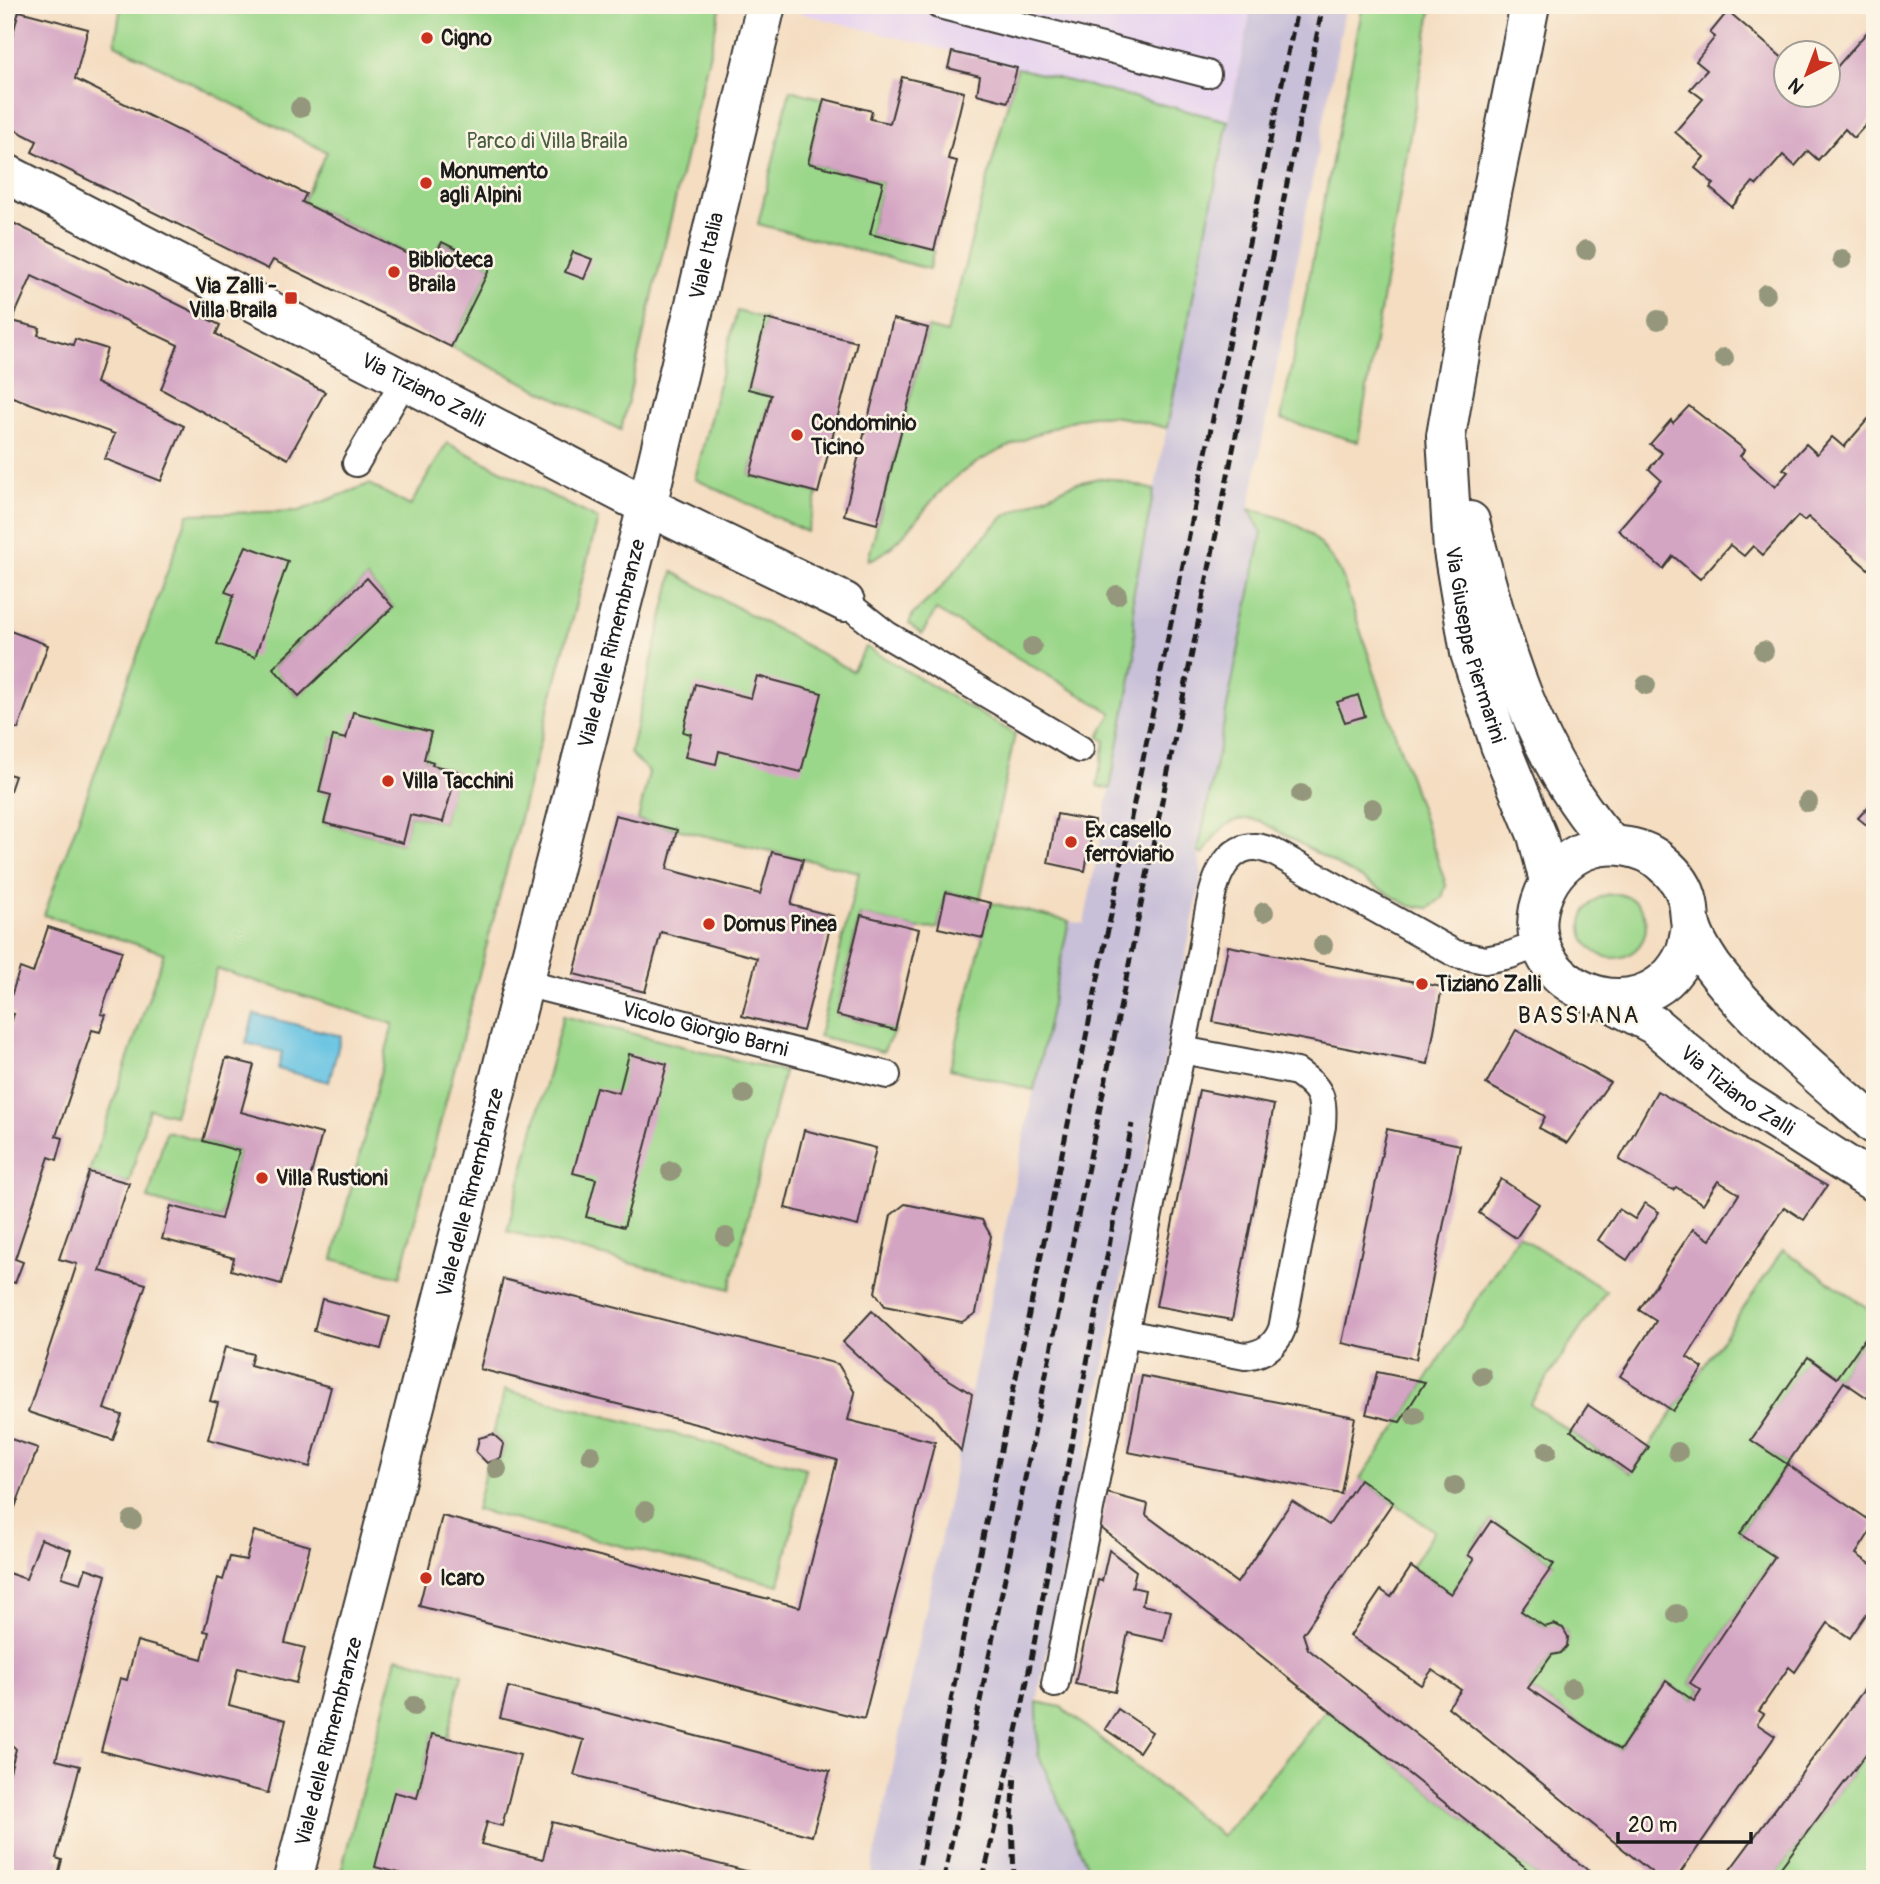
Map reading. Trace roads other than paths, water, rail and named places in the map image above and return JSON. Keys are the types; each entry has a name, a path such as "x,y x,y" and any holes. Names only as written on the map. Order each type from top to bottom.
{"street":[{"name":"Viale Italia","path":"647,506 766,5"},
{"name":"Via Giuseppe Piermarini","path":"1530,5 1446,436 1452,551 1470,653 1500,745 1537,835 1549,881"},
{"name":"Via Tiziano Zalli","path":"5,173 647,506 845,602"},
{"name":"Via Giuseppe Piermarini","path":"1452,402 1464,499 1511,664 1565,784 1589,820 1612,845"},
{"name":"Viale delle Rimembranze","path":"293,1879 647,506"},
{"path":"1691,927 1685,952 1672,973 1652,989 1628,997 1603,998 1578,990 1559,974 1544,954 1537,929 1539,904 1549,881 1566,862 1588,850 1612,845 1638,849 1660,861 1677,879 1685,895 1698,946 1728,986 1783,1042 1875,1125"},
{"name":"Via Tiziano Zalli","path":"1603,998 1654,1025 1737,1095 1875,1184"}],"lane":[{"path":"939,5 1207,74"},
{"path":"356,463 404,381"},
{"path":"845,602 887,635 1080,749"},
{"path":"1055,1684 1216,880 1223,864 1236,853 1255,846 1272,851 1456,954 1485,960 1510,955 1542,943"},
{"name":"Vicolo Giorgio Barni","path":"524,983 887,1075"},
{"path":"1125,1333 1245,1356 1258,1355 1270,1348 1282,1329 1322,1126 1322,1096 1312,1083 1297,1072 1182,1050"}],"water":[{"path":"254,1014 341,1036 329,1082 278,1069 282,1052 246,1043"}],"railway":[{"path":"917,1879 971,1596 1298,5"},
{"path":"944,1879 1323,5"},
{"path":"983,1879 1020,1718 1132,1124"},
{"path":"1014,1879 1012,1819 1015,1774"}],"place":[{"name":"Cigno","path":"427,38"},
{"name":"Monumento agli Alpini","path":"426,183"},
{"name":"Biblioteca Braila","path":"394,272"},
{"name":"Via Zalli - Villa Braila","path":"291,298"},
{"name":"Condominio Ticino","path":"797,435"},
{"name":"Villa Tacchini","path":"388,781"},
{"name":"Ex casello ferroviario","path":"1071,842"},
{"name":"Domus Pinea","path":"709,924"},
{"name":"Tiziano Zalli","path":"1422,984"},
{"name":"Villa Rustioni","path":"262,1178"},
{"name":"Icaro","path":"426,1578"}],"district":[{"name":"BASSIANA","path":"1579,1015"}],"park label":[{"name":"Parco di Villa Braila","path":"547,141"}]}
